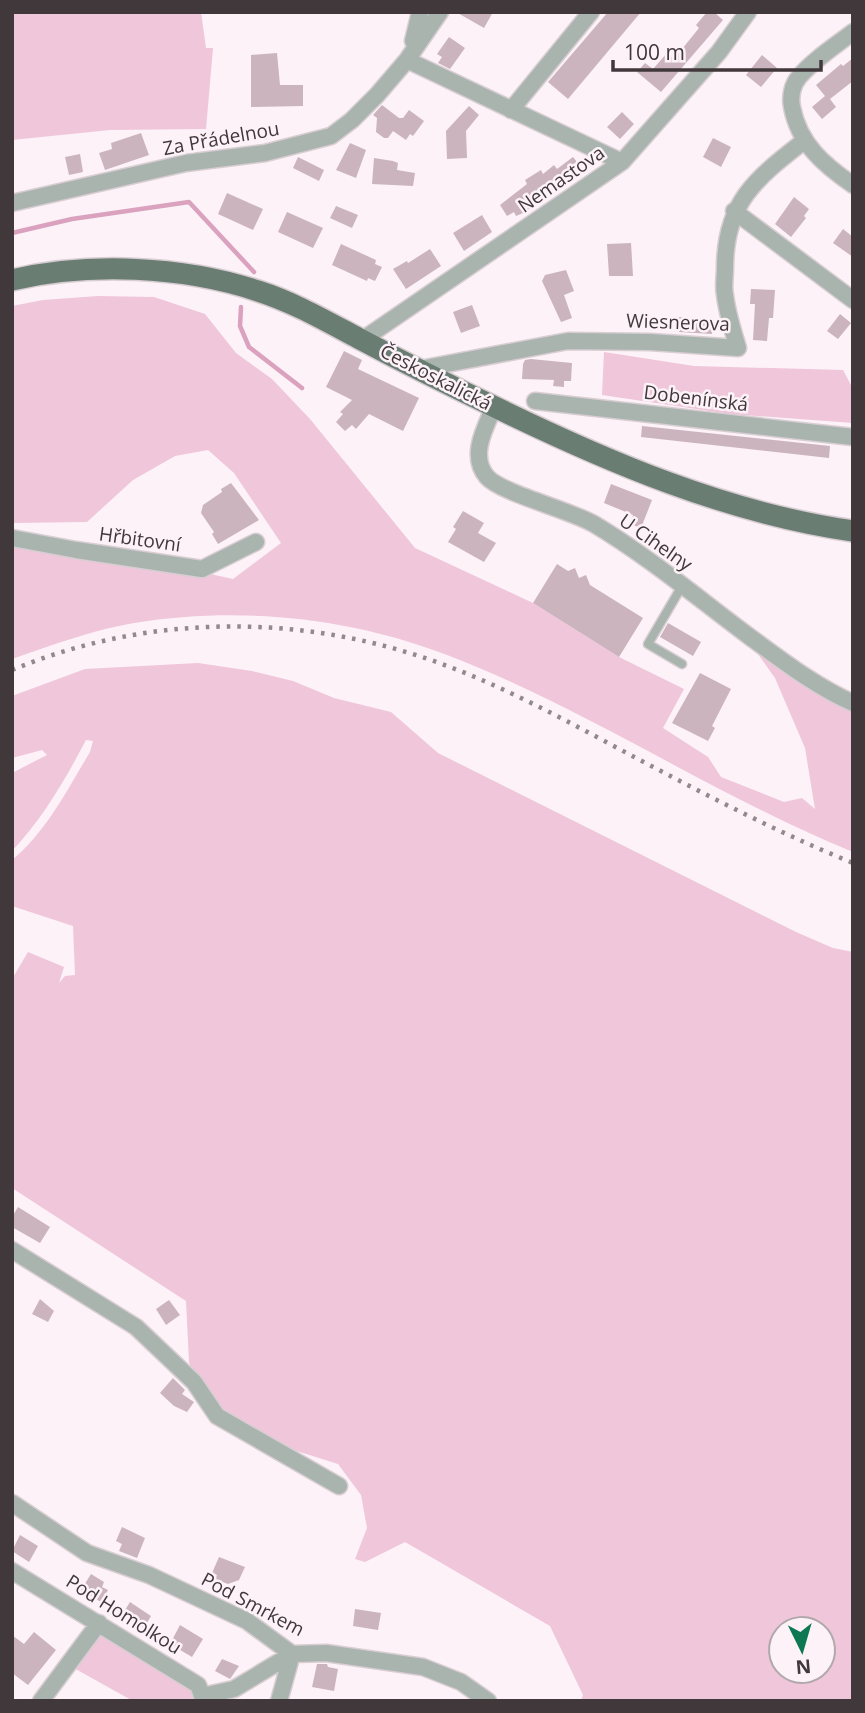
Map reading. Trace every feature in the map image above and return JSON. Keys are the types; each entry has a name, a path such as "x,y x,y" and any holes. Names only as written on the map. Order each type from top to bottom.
{"main road":[{"name":"Českoskalická","path":"12,280 122,269 210,277 260,291 314,315 494,407 658,480 764,513 853,531"}],"street":[{"path":"420,12 407,60 622,162"},
{"name":"Za Přádelnou","path":"12,203 186,163 265,153 331,136 352,120 407,60 440,12"},
{"path":"510,110 591,12"},
{"name":"Nemastova","path":"362,340 622,162 719,52 742,15"},
{"path":"853,32 798,78 792,90 791,103 794,119 804,141 828,168 853,186"},
{"path":"804,141 767,170 734,211 853,300"},
{"name":"Wiesnerova","path":"420,369 568,341 650,342 738,348 724,295 725,248 734,211"},
{"name":"Dobenínská","path":"535,401 853,437"},
{"name":"U Cihelny","path":"494,407 478,446 481,465 488,478 503,487 593,524 682,586 802,676 853,703"},
{"name":"Hřbitovní","path":"12,538 76,551 202,569 256,542"},
{"path":"12,1250 136,1328 194,1382 217,1416 339,1486"},
{"name":"Pod Smrkem","path":"12,1503 87,1553 149,1576 247,1621 292,1654 326,1653 423,1667 461,1682 488,1701"},
{"name":"Pod Homolkou","path":"12,1571 198,1685 203,1698"},
{"path":"41,1701 99,1623"},
{"path":"203,1698 234,1689 292,1654"},
{"path":"279,1701 292,1654"}],"lane":[{"path":"682,586 648,644 682,664"}],"shaded area":[{"path":"12,12 201,12 206,48 213,48 206,129 110,130 12,140"},
{"path":"98,296 154,297 205,314 236,353 272,379 310,419 415,548 533,603 619,657 684,689 663,728 708,757 721,777 784,802 802,798 815,809 805,748 775,678 755,650 800,680 853,709 853,852 750,805 601,726 499,677 447,655 372,632 293,618 213,615 134,623 73,638 12,659 12,543 174,566 233,579 281,543 234,473 208,450 175,456 133,480 87,522 12,523 12,306 43,300"},
{"path":"604,352 694,366 843,370 853,389 853,423 730,414 602,395"},
{"path":"198,663 252,671 293,681 334,698 391,712 438,753 796,932 833,948 853,952 853,1701 581,1701 583,1695 550,1626 405,1542 365,1562 355,1559 367,1528 361,1495 338,1464 284,1447 223,1418 209,1418 189,1362 186,1301 12,1188 12,979 28,952 64,967 59,983 65,976 75,975 73,926 12,906 12,860 36,836 56,809 90,752 93,741 86,740 53,798 12,851 12,773 47,755 42,750 12,758 12,696 85,669"},
{"path":"100,1635 210,1701 133,1701 72,1667"}],"building":[{"path":"456,12 493,12 484,28"},
{"path":"608,12 641,12 568,99 548,82"},
{"path":"707,12 714,12 723,20 661,92 637,72 645,63 653,69 667,53 674,59 699,28 696,25"},
{"path":"449,37 465,48 450,69 438,63 442,57 437,54"},
{"path":"277,53 280,85 303,85 303,106 251,107 251,55"},
{"path":"762,55 777,68 761,87 746,75"},
{"path":"853,58 853,81 830,99 836,107 822,119 812,107 825,96 816,85 841,64 843,66"},
{"path":"382,105 399,118 403,118 409,110 424,121 413,136 410,134 406,140 393,131 388,138 384,138 376,132 377,118 373,115"},
{"path":"469,106 479,115 466,131 467,158 447,159 446,131"},
{"path":"622,112 634,124 620,139 607,127"},
{"path":"141,133 149,155 105,170 99,153 112,149 111,143"},
{"path":"713,138 731,147 721,167 703,157"},
{"path":"350,143 366,150 356,178 336,170"},
{"path":"80,154 83,172 69,175 65,157"},
{"path":"298,157 324,170 319,181 293,168"},
{"path":"573,157 584,171 523,213 516,216 514,212 507,216 500,205 527,184 525,180 541,170 543,174 554,165 557,169"},
{"path":"374,158 393,161 398,163 397,170 415,173 413,186 372,184"},
{"path":"227,193 263,209 253,230 218,214"},
{"path":"794,197 809,209 804,216 806,218 791,237 775,224"},
{"path":"336,206 358,215 352,228 330,218"},
{"path":"287,212 323,228 313,248 278,232"},
{"path":"482,215 492,232 464,251 453,233"},
{"path":"843,229 853,237 853,257 833,243"},
{"path":"631,243 633,276 609,276 607,244"},
{"path":"341,244 376,260 375,264 382,267 375,281 368,278 367,281 332,265"},
{"path":"430,249 441,266 406,289 393,269"},
{"path":"566,270 574,291 564,295 572,318 561,322 542,281 545,275"},
{"path":"751,289 775,290 773,318 769,318 767,341 753,340 755,304 750,304"},
{"path":"472,305 480,326 461,333 453,312"},
{"path":"840,314 851,323 838,339 827,331"},
{"path":"679,317 713,320 712,334 679,332"},
{"path":"344,351 362,360 358,369 419,398 403,431 369,414 356,429 352,425 345,431 336,422 343,414 340,412 352,400 326,387"},
{"path":"525,360 572,363 571,381 564,381 564,387 553,386 554,380 522,379 523,364"},
{"path":"642,426 830,446 829,458 641,437"},
{"path":"231,483 259,520 218,544 212,534 214,532 201,513 203,505"},
{"path":"611,484 652,500 641,528 630,524 633,515 604,503"},
{"path":"463,511 484,523 478,533 496,543 484,562 448,542"},
{"path":"557,564 568,571 575,568 579,578 586,575 590,585 643,618 619,657 533,603"},
{"path":"668,623 701,642 693,656 660,637"},
{"path":"700,673 731,689 712,726 715,728 708,741 672,723"},
{"path":"18,1207 50,1227 40,1243 12,1227 12,1217"},
{"path":"40,1299 54,1311 48,1322 32,1314"},
{"path":"169,1300 180,1315 166,1325 156,1309"},
{"path":"173,1378 185,1390 182,1394 194,1402 187,1412 174,1406 160,1393"},
{"path":"122,1527 145,1538 137,1558 119,1551 122,1544 116,1541"},
{"path":"20,1535 38,1546 29,1562 12,1551"},
{"path":"219,1557 245,1567 239,1580 228,1584 215,1579 217,1575 212,1573"},
{"path":"91,1574 104,1582 102,1587 108,1590 101,1602 81,1590"},
{"path":"130,1602 151,1616 144,1628 122,1615"},
{"path":"355,1609 381,1613 378,1630 353,1626"},
{"path":"180,1625 203,1639 192,1657 170,1644"},
{"path":"34,1632 56,1650 28,1685 12,1673 12,1635 24,1644"},
{"path":"222,1659 239,1666 230,1679 215,1671"},
{"path":"317,1664 327,1664 328,1667 338,1669 334,1691 312,1687"}],"waterway":[{"path":"12,233 72,219 189,202 254,272"},
{"path":"241,307 240,326 249,347 302,388"}],"railway":[{"path":"12,670 64,651 118,638 227,626 281,628 336,635 390,647 442,664 517,696 744,814 853,863"}]}
